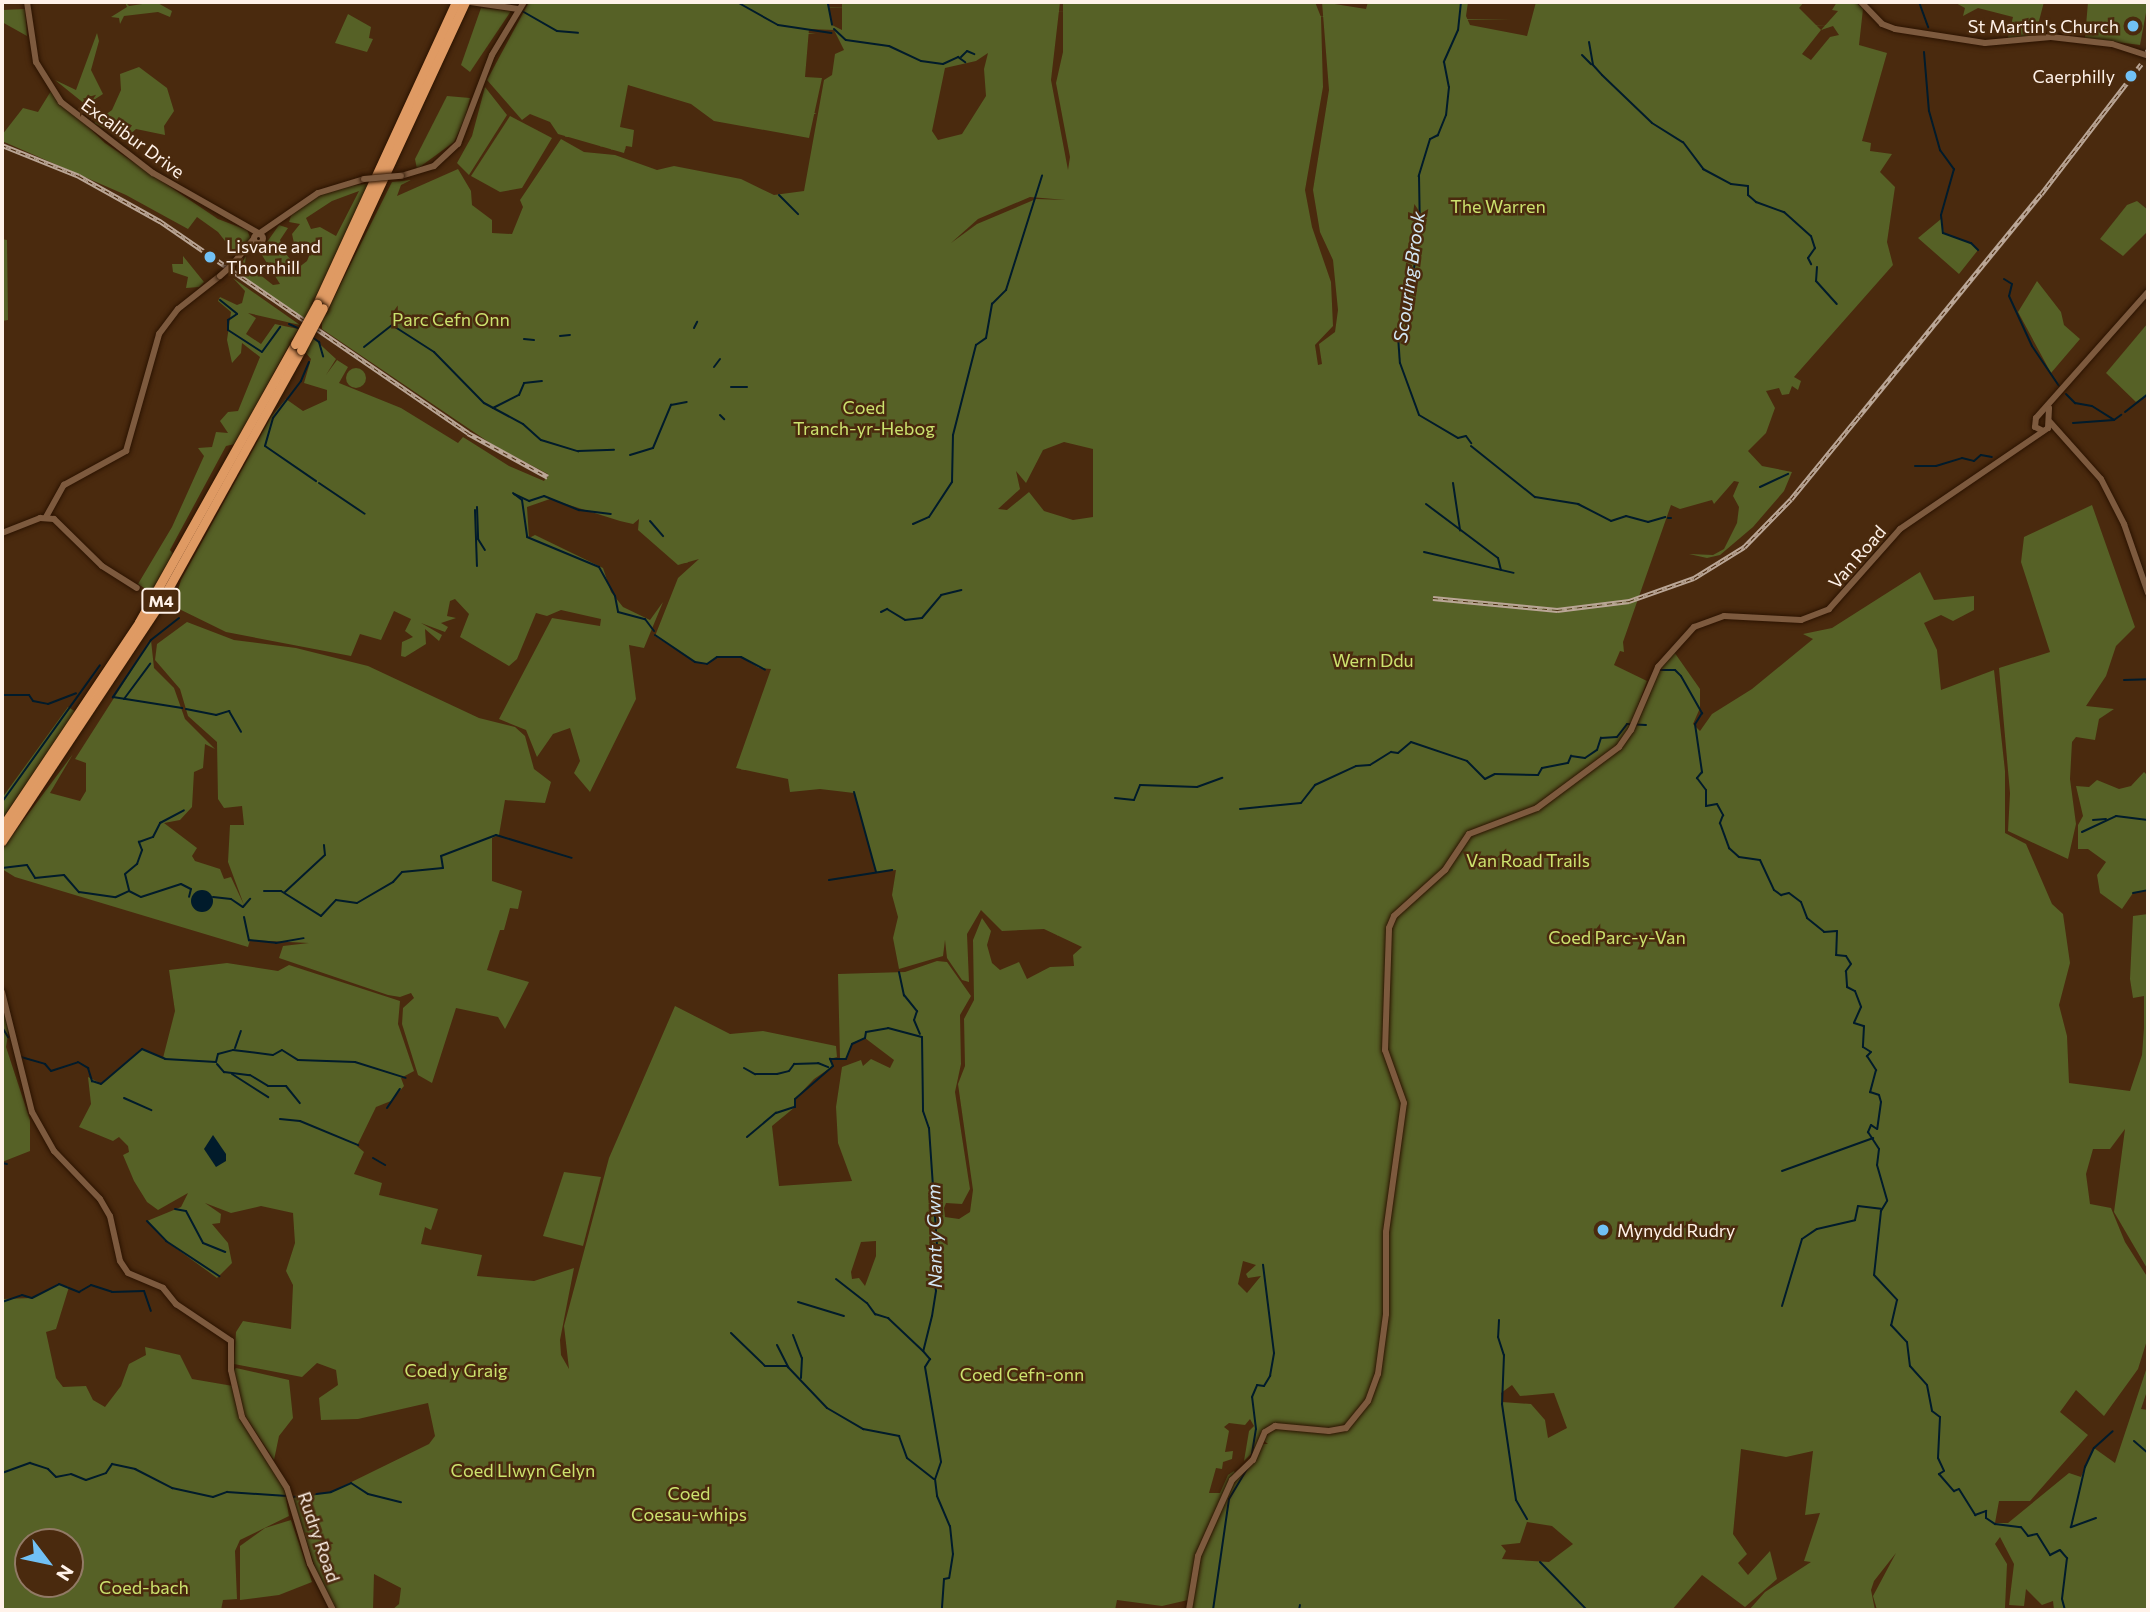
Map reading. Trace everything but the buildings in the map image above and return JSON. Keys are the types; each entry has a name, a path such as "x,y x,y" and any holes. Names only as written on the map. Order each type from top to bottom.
{"highway":[{"name":"M4","path":"320,306 456,2"},
{"name":"M4","path":"2,841 159,605 320,306 467,2"},
{"name":"M4","path":"2,827 139,622 298,347"}],"street":[{"name":"Excalibur Drive","path":"27,2 36,62 61,102 153,173 218,214 248,227 258,237"},
{"path":"467,2 518,9"},
{"path":"46,517 64,485 126,451 162,330 178,309 220,276 258,237 318,193 364,179 401,176 434,166 458,144 487,66 524,2"},
{"path":"1861,2 1882,24 1895,29 1985,43 2051,37 2112,44 2148,56"},
{"path":"2044,430 2049,408 2148,292"},
{"path":"2033,436 2036,418 2047,418"},
{"path":"2047,418 2056,430 2082,453 2101,480 2124,524 2148,593"},
{"path":"2035,426 2044,430 2056,430"},
{"name":"Van Road","path":"1189,1610 1192,1574 1202,1545 1232,1480 1253,1460 1265,1432 1275,1426 1329,1432 1346,1428 1368,1401 1378,1374 1385,1314 1386,1232 1404,1103 1385,1050 1392,919 1445,870 1469,834 1537,808 1612,754 1628,737 1663,658 1694,626 1724,616 1801,620 1829,609 1896,532 2044,430"},
{"path":"2,533 46,517 56,520 102,565 137,588"},
{"name":"Rudry Road","path":"2,992 32,1112 54,1151 105,1207 120,1261 128,1273 163,1288 176,1304 230,1341 232,1376 242,1417 287,1488 310,1564 333,1610"}],"green space":[{"path":"125,2 129,6 156,2 172,11 170,17 158,12 124,16 120,24 119,18 111,17 127,7"},
{"path":"529,2 828,2 832,25 842,30 842,2 1060,2 1051,80 1068,170 1070,157 1056,83 1063,52 1063,2 1315,2 1321,17 1323,87 1305,190 1312,227 1331,282 1333,326 1315,345 1318,365 1322,364 1319,344 1335,332 1338,310 1333,260 1320,232 1313,190 1329,90 1322,2 1366,9 1368,2 1468,2 1466,16 1470,25 1527,36 1536,2 1804,2 1799,8 1821,30 1838,11 1832,10 1837,2 1856,2 1863,9 1859,45 1887,53 1862,141 1871,143 1870,151 1892,154 1880,172 1895,187 1887,242 1893,265 1794,377 1801,381 1798,390 1792,386 1789,394 1782,395 1779,388 1766,391 1775,408 1766,433 1748,451 1762,466 1792,472 1784,491 1753,527 1720,555 1707,558 1689,554 1713,555 1724,549 1737,523 1739,507 1733,496 1739,482 1734,481 1714,504 1712,500 1680,509 1671,505 1623,642 1624,652 1620,651 1614,665 1647,681 1629,730 1654,673 1672,649 1700,689 1700,708 1693,724 1700,731 1712,714 1752,689 1813,639 1803,634 1832,628 1920,572 1934,600 1974,596 1974,610 1953,621 1941,615 1924,623 1937,650 1941,690 1994,670 2005,771 2005,833 2026,844 2052,904 2063,914 2070,963 2059,1005 2067,1036 2069,1083 2130,1091 2142,1055 2144,1028 2144,996 2133,998 2130,979 2133,916 2148,914 2148,1270 2114,1212 2125,1129 2110,1149 2093,1149 2086,1174 2090,1204 2111,1208 2125,1242 2148,1278 2148,1337 2138,1369 2104,1416 2076,1390 2060,1412 2088,1435 2030,1501 1999,1501 1995,1523 2008,1523 2069,1473 2081,1477 2094,1448 2115,1463 2148,1364 2148,1388 2141,1409 2148,1410 2148,1610 2054,1610 2053,1601 2042,1605 2026,1589 2024,1606 2009,1605 2014,1564 2000,1537 1995,1544 2007,1564 2005,1608 1877,1610 1873,1596 1896,1553 1874,1581 1871,1590 1875,1610 1749,1610 1765,1592 1811,1562 1804,1561 1820,1513 1805,1515 1813,1451 1786,1457 1741,1449 1733,1534 1747,1554 1738,1563 1748,1575 1770,1551 1777,1579 1745,1607 1702,1575 1672,1610 1192,1610 1197,1551 1188,1600 1162,1606 1117,1600 1115,1610 392,1610 399,1604 401,1588 374,1574 373,1610 337,1610 319,1579 292,1497 331,1492 429,1444 435,1436 428,1403 358,1419 321,1420 319,1398 338,1385 336,1370 317,1363 302,1377 234,1364 236,1332 243,1321 291,1329 293,1285 286,1271 295,1243 293,1213 261,1206 231,1213 205,1203 221,1214 220,1223 212,1224 228,1243 232,1263 217,1278 166,1241 147,1221 181,1207 188,1193 158,1210 147,1202 134,1181 123,1155 129,1152 128,1146 119,1137 113,1141 79,1127 91,1104 88,1077 102,1084 142,1049 163,1058 175,1011 169,970 227,963 278,971 289,965 400,1001 398,1024 414,1071 401,1078 404,1086 391,1101 376,1107 357,1146 364,1152 354,1174 382,1183 379,1195 438,1209 431,1230 425,1227 421,1244 482,1255 477,1276 534,1281 574,1268 560,1340 561,1355 569,1369 564,1326 609,1158 675,1006 730,1034 763,1031 836,1046 837,1057 830,1059 833,1066 814,1079 795,1099 795,1107 772,1126 779,1186 852,1181 838,1143 836,1107 842,1067 861,1060 863,1066 871,1059 890,1068 894,1060 865,1038 852,1043 846,1059 840,1059 838,974 905,972 937,961 947,962 971,996 960,1015 961,1064 955,1092 970,1189 962,1204 946,1203 944,1208 945,1217 959,1219 970,1212 973,1190 958,1084 965,1066 964,1019 974,1000 973,940 982,918 991,931 987,945 992,963 1000,970 1019,962 1027,979 1050,967 1074,966 1073,955 1082,947 1044,929 1002,931 981,910 967,934 969,982 962,980 947,958 945,940 943,956 899,969 893,938 898,917 892,895 896,870 876,872 854,793 820,789 790,792 788,779 736,768 771,669 759,668 741,657 717,657 707,664 695,662 655,636 678,578 699,559 678,565 638,530 639,519 633,524 550,499 527,507 529,538 535,535 603,568 611,592 623,607 650,620 663,602 644,648 629,645 636,699 590,792 574,773 580,761 570,728 553,734 537,757 526,730 499,719 552,618 600,626 601,619 561,610 547,616 536,613 517,659 509,666 460,637 469,614 455,599 450,601 447,616 456,618 441,623 448,627 445,632 421,623 442,635 439,641 425,629 426,644 405,657 401,656 402,642 413,637 405,631 411,619 394,611 381,640 360,634 351,656 226,632 173,606 181,580 271,417 286,399 303,411 327,400 327,390 304,383 311,359 305,352 312,337 336,359 326,375 337,360 348,367 339,383 401,408 458,443 463,437 509,466 544,481 548,474 493,445 322,329 322,322 308,313 305,319 236,272 246,256 245,263 273,285 280,284 260,252 279,225 288,228 280,240 285,253 298,268 307,261 312,249 295,248 292,234 300,224 289,222 292,213 329,189 371,183 313,304 327,311 392,182 411,180 401,185 397,196 458,169 471,191 472,205 492,220 492,233 512,234 523,207 520,200 561,139 584,152 615,155 657,170 674,166 741,179 774,195 804,191 824,80 832,75 835,54 844,50 834,30 809,29 805,77 822,78 809,138 714,121 691,104 628,85 620,127 634,130 632,147 626,146 624,153 558,134 550,122 530,114 522,120 487,80","holes":["1833,26 1839,35 1830,37 1811,60 1802,54 1821,30","988,53 984,69 986,96 962,134 938,140 932,131 945,68 976,61","359,191 336,236 320,227 311,229 306,218 332,201","1030,197 1066,200 1036,199 977,224 951,243 978,219","1064,442 1093,449 1093,517 1073,520 1044,511 1029,492 1007,510 998,509 1020,489 1016,471 1026,483 1043,450","876,1241 876,1256 865,1286 859,1278 852,1279 851,1272 861,1242","1243,1261 1256,1265 1246,1274 1248,1278 1261,1276 1247,1293 1238,1284","1512,1385 1520,1396 1554,1393 1567,1428 1548,1438 1545,1420 1531,1404 1502,1402 1501,1393","1250,1419 1254,1426 1249,1431 1244,1461 1264,1441 1268,1444 1263,1444 1237,1476 1234,1471 1228,1475 1220,1493 1209,1493 1216,1468 1222,1469 1223,1462 1232,1459 1233,1451 1225,1452 1229,1431 1224,1427 1229,1423 1245,1425","1527,1522 1552,1526 1573,1544 1549,1562 1502,1559 1506,1551 1501,1545 1520,1543"]},
{"path":"1954,2 2044,2 2035,36 2007,41 2013,17 1978,8 1963,16 1965,8"},
{"path":"2088,2 2148,2 2140,45 2085,38"},
{"path":"481,8 511,11 470,72 461,65"},
{"path":"25,9 27,36 2,22 2,10"},
{"path":"348,14 371,27 369,38 373,39 367,52 335,43"},
{"path":"97,33 99,41 91,70 103,94 86,105 55,80 76,90"},
{"path":"139,67 167,88 174,111 164,126 165,135 136,129 125,139 94,123 112,110 121,90 120,74"},
{"path":"485,87 507,115 469,175 457,163 472,136"},
{"path":"51,91 105,143 218,219 247,230 251,239 236,255 218,232 197,217 188,229 126,195 2,141 2,135 23,108 38,112"},
{"path":"447,96 470,98 465,118 454,142 417,169 415,159"},
{"path":"510,116 552,138 522,188 500,192 471,176"},
{"path":"2137,201 2148,210 2148,231 2123,256 2100,239 2127,205"},
{"path":"1941,219 1944,233 1971,243 1978,250 1959,274 1918,238"},
{"path":"2,239 7,240 8,320 2,321"},
{"path":"183,256 204,282 199,287 186,288 188,277 173,272 172,264 183,264"},
{"path":"233,278 300,325 248,313 256,318 246,334 261,344 275,324 298,329 235,444 226,446 170,550 174,555 152,593 138,584 172,527 204,456 198,448 212,447 216,432 228,433 220,421 228,412 238,411 260,357 242,343 241,353 232,363 227,340 231,312 218,301 220,297 237,305 242,303 245,291"},
{"path":"2037,281 2061,312 2064,325 2080,339 2051,373 2018,312"},
{"path":"2148,323 2148,394 2136,402 2106,373"},
{"path":"356,368 363,371 366,378 363,385 356,388 349,385 346,378 349,371"},
{"path":"2092,505 2135,627 2116,646 2106,676 2086,706 2114,709 2099,719 2095,740 2076,737 2072,742 2070,779 2076,824 2068,859 2008,831 2010,793 1999,668 2050,652 2021,562 2024,537"},
{"path":"187,622 234,640 296,648 368,666 479,718 515,727 525,736 534,769 551,782 545,803 505,800 499,835 492,838 492,881 522,891 518,909 510,908 504,930 500,930 487,970 529,982 505,1029 498,1017 456,1008 432,1083 418,1075 402,1024 403,1008 414,998 411,993 400,997 388,995 279,958 283,946 309,943 250,940 248,947 15,877 2,869 2,849 73,754 50,793 80,801 86,791 86,763 75,759 151,640 154,668 174,688 185,719 215,749 205,744 203,768 194,772 192,807 180,820 164,823 197,848 192,856 195,861 220,869 224,879 231,877 244,905 228,862 230,825 244,825 242,806 224,808 218,799 217,742 188,716 180,689 155,660 157,644"},
{"path":"68,707 76,712 2,820 2,798"},
{"path":"2144,772 2148,776 2147,890 2133,893 2122,909 2100,893 2097,875 2106,862 2088,849 2078,849 2078,825 2083,816 2076,786 2089,787 2097,780 2119,789 2131,786"},
{"path":"2,1006 9,1029 6,1047 30,1120 30,1151 2,1162"},
{"path":"564,1172 601,1177 583,1246 543,1236"},
{"name":"Coed-bach","path":"59,1284 69,1287 56,1329 46,1332 56,1378 63,1387 86,1386 93,1400 105,1407 121,1386 129,1364 146,1355 145,1347 180,1355 192,1379 233,1386 236,1406 284,1487 289,1516 240,1540 235,1551 237,1599 223,1600 221,1610 2,1610 2,1299 32,1298"},
{"path":"236,1368 289,1380 293,1418 279,1436 274,1460 240,1408 232,1371"},
{"path":"291,1520 312,1582 279,1595 240,1600 240,1546 265,1528"}],"water":[{"path":"202,890 210,893 213,901 210,909 202,912 194,909 191,901 194,893"},
{"path":"213,1135 226,1154 226,1161 216,1167 204,1149"}],"waterway":[{"path":"737,2 778,25 831,33"},
{"name":"Scouring Brook","path":"1461,2 1458,30 1444,62 1449,87 1446,115 1438,135 1430,139 1419,176 1420,215 1413,227 1416,259 1398,336 1400,363 1419,415 1458,438 1466,436 1471,443"},
{"path":"1919,2 1928,27"},
{"path":"828,4 832,25"},
{"path":"522,11 557,31 578,33"},
{"path":"834,29 846,40 889,46 921,61 943,64 958,57 965,62"},
{"path":"1589,42 1593,65 1652,123 1683,142 1703,169 1731,184 1748,186 1748,195 1756,202 1784,212 1811,236 1815,248 1808,258 1811,264"},
{"path":"961,57 967,51 974,54"},
{"path":"1924,52 1929,111 1940,150 1954,169 1941,215 1943,233 1971,243 1978,250"},
{"path":"1582,55 1591,64"},
{"path":"913,524 929,517 952,482 953,435 976,345 986,338 992,304 1006,290 1042,176"},
{"path":"779,195 798,214"},
{"path":"1817,267 1816,281 1837,304"},
{"path":"2004,279 2012,284 2009,296 2032,346 2059,386"},
{"path":"220,300 237,314 228,320 228,330 262,352 280,327"},
{"path":"694,328 697,322"},
{"path":"289,324 298,328"},
{"path":"364,347 392,325 434,352 484,403 523,424 541,440 578,451 614,450"},
{"path":"560,336 570,335"},
{"path":"312,337 319,342 323,356"},
{"path":"524,339 534,340"},
{"path":"714,367 720,359"},
{"path":"309,362 301,381 273,418 265,446 316,481"},
{"path":"493,408 519,395 524,383 542,381"},
{"path":"731,387 747,387"},
{"path":"2066,394 2075,403 2092,406 2114,420"},
{"name":"Scouring Brook","path":"2125,412 2148,394"},
{"path":"630,455 653,448 671,405 687,402"},
{"path":"720,415 724,419"},
{"name":"Scouring Brook","path":"2073,423 2114,420 2121,415"},
{"name":"Scouring Brook","path":"1471,446 1535,497 1578,504 1611,521 1626,516 1648,522 1665,517"},
{"name":"Scouring Brook","path":"1915,466 1936,466 1962,458 1974,461 1981,455 1992,457"},
{"name":"Scouring Brook","path":"1760,487 1788,474"},
{"path":"319,483 365,514"},
{"path":"1453,483 1460,530"},
{"path":"513,493 522,500 527,537 599,567 615,596 618,612 645,619 654,631"},
{"path":"514,494 529,501 544,496 579,510 611,514"},
{"path":"1426,504 1498,558 1501,570"},
{"path":"477,507 478,539 485,550"},
{"path":"475,510 477,566"},
{"path":"650,521 663,536"},
{"path":"1424,552 1514,573"},
{"path":"881,612 887,609 905,620 922,618 941,595 961,590"},
{"path":"179,618 151,640 113,697 182,708"},
{"path":"655,635 695,662 707,664 717,657 741,657 765,670"},
{"path":"124,699 150,664"},
{"path":"2,802 100,665"},
{"path":"1660,670 1675,670 1681,676 1702,713 1695,724 1702,772 1697,778 1706,790 1706,806 1717,804 1723,815 1720,823 1729,848 1739,857 1760,860 1774,890 1781,895 1789,893 1801,902 1807,918 1824,932 1837,931 1836,955 1846,956 1851,964 1846,971 1847,987 1855,991 1861,1007 1854,1023 1864,1026 1863,1047 1871,1052 1867,1056 1876,1070 1870,1092 1879,1095 1881,1102 1877,1129 1871,1125 1868,1132 1879,1149 1877,1165 1887,1201 1881,1211 1874,1275 1897,1300 1891,1325 1907,1342 1910,1366 1927,1385 1932,1411 1940,1417 1938,1458 1944,1471 1939,1474 1954,1491 1959,1489 1975,1515 1986,1511 1986,1518 1995,1524 2021,1527 2028,1536 2037,1534 2050,1555 2060,1550 2067,1558 2062,1599 2065,1610"},
{"path":"2124,680 2148,679"},
{"path":"2,695 29,695 33,701 48,704 76,693"},
{"path":"186,709 216,715 229,711 241,732"},
{"path":"1240,809 1301,803 1315,785 1356,766 1370,765 1391,752 1398,753 1411,742 1467,761 1485,779 1495,774 1538,775 1542,768 1568,763 1571,756 1585,758 1597,750 1601,738 1617,737 1627,724 1646,725"},
{"path":"1115,798 1134,800 1140,785 1197,787 1222,778"},
{"path":"854,792 876,872"},
{"path":"129,890 125,874 137,864 142,850 139,842 153,837 160,823 184,810"},
{"path":"2082,832 2116,816 2148,820"},
{"path":"2093,820 2106,819"},
{"path":"264,891 281,891 321,916 336,900 357,903 393,882 402,872 443,868 441,856 496,835 572,858"},
{"path":"285,892 325,855 324,845"},
{"path":"2,868 27,865 35,878 64,875 79,892 116,897 129,891 141,897 181,884 191,889 189,897"},
{"path":"829,880 892,870"},
{"path":"2133,893 2148,890"},
{"path":"213,897 231,899 243,907 250,899"},
{"path":"244,917 249,940 276,943 304,938"},
{"path":"899,972 904,995 917,1011 914,1020 920,1034"},
{"path":"2,1027 8,1037"},
{"name":"Nant y Cwm","path":"747,1137 776,1113 795,1107 795,1099 833,1066 830,1059 846,1059 852,1044 865,1038 866,1032 888,1028 922,1037 923,1111 929,1128 938,1260 933,1272 936,1291 932,1316 923,1351 930,1359 925,1367 941,1462 935,1479 937,1496 950,1526 953,1554 949,1578 944,1579 942,1610"},
{"path":"235,1048 241,1031"},
{"path":"21,1057 45,1064 51,1071 78,1062 88,1068 92,1081 101,1084 142,1049 165,1059 216,1062 218,1054 233,1050 273,1055 282,1050 298,1060 355,1062 406,1078"},
{"path":"744,1068 755,1074 777,1074 789,1071 794,1064 818,1063 828,1067"},
{"path":"217,1064 224,1072 250,1075 268,1086 286,1086 300,1103"},
{"path":"232,1074 268,1097"},
{"path":"387,1108 400,1089"},
{"path":"124,1098 151,1110"},
{"path":"280,1119 300,1121 358,1145"},
{"path":"1782,1171 1873,1138"},
{"path":"373,1158 385,1165"},
{"path":"2,1163 7,1164"},
{"path":"1782,1306 1802,1239 1817,1229 1855,1220 1858,1206 1881,1209"},
{"path":"175,1209 186,1211 203,1243 225,1252"},
{"path":"147,1221 166,1241 219,1276"},
{"path":"1251,1460 1256,1429 1252,1397 1257,1385 1264,1386 1270,1376 1274,1353 1263,1265"},
{"path":"836,1279 867,1303 875,1314 888,1318 923,1351"},
{"path":"2,1302 22,1295 32,1298 59,1284 79,1292 91,1285 112,1292 144,1291 151,1311"},
{"path":"798,1302 844,1316"},
{"path":"1499,1320 1498,1337 1504,1355 1502,1404 1516,1500 1527,1519"},
{"path":"731,1333 765,1366 787,1366 827,1408 863,1429 899,1436 907,1458 934,1479"},
{"path":"793,1335 802,1358 801,1378"},
{"path":"777,1345 788,1367"},
{"path":"2096,1518 2071,1527 2085,1467 2094,1448 2113,1431"},
{"path":"2134,1441 2148,1453"},
{"path":"2,1473 30,1463 48,1469 56,1477 71,1474 86,1480 106,1473 112,1464 135,1469 172,1488 213,1497 227,1492 287,1496"},
{"path":"1213,1610 1229,1499 1249,1466"},
{"path":"292,1497 331,1492 351,1483 368,1494 401,1502"},
{"path":"1540,1562 1587,1610"},
{"path":"1299,1610 1300,1605"}],"railway":[{"path":"1433,598 1557,610 1629,601 1694,578 1744,547 1791,499 2041,194 2141,64"},
{"path":"2,145 79,176 160,221 468,433 548,477"}],"place":[{"name":"St Martin's Church","path":"2133,26"},
{"name":"Caerphilly","path":"2131,76"},
{"name":"Lisvane and Thornhill","path":"210,257"},
{"name":"Mynydd Rudry","path":"1603,1230"}],"park label":[{"name":"The Warren","path":"1498,206"},
{"name":"Parc Cefn Onn","path":"451,319"},
{"name":"Coed Tranch-yr-Hebog","path":"864,418"},
{"name":"Wern Ddu","path":"1373,660"},
{"name":"Van Road Trails","path":"1528,860"},
{"name":"Coed Parc-y-Van","path":"1617,937"},
{"name":"Coed y Graig","path":"456,1370"},
{"name":"Coed Cefn-onn","path":"1022,1374"},
{"name":"Coed Llwyn Celyn","path":"523,1470"},
{"name":"Coed Coesau-whips","path":"689,1504"}]}
